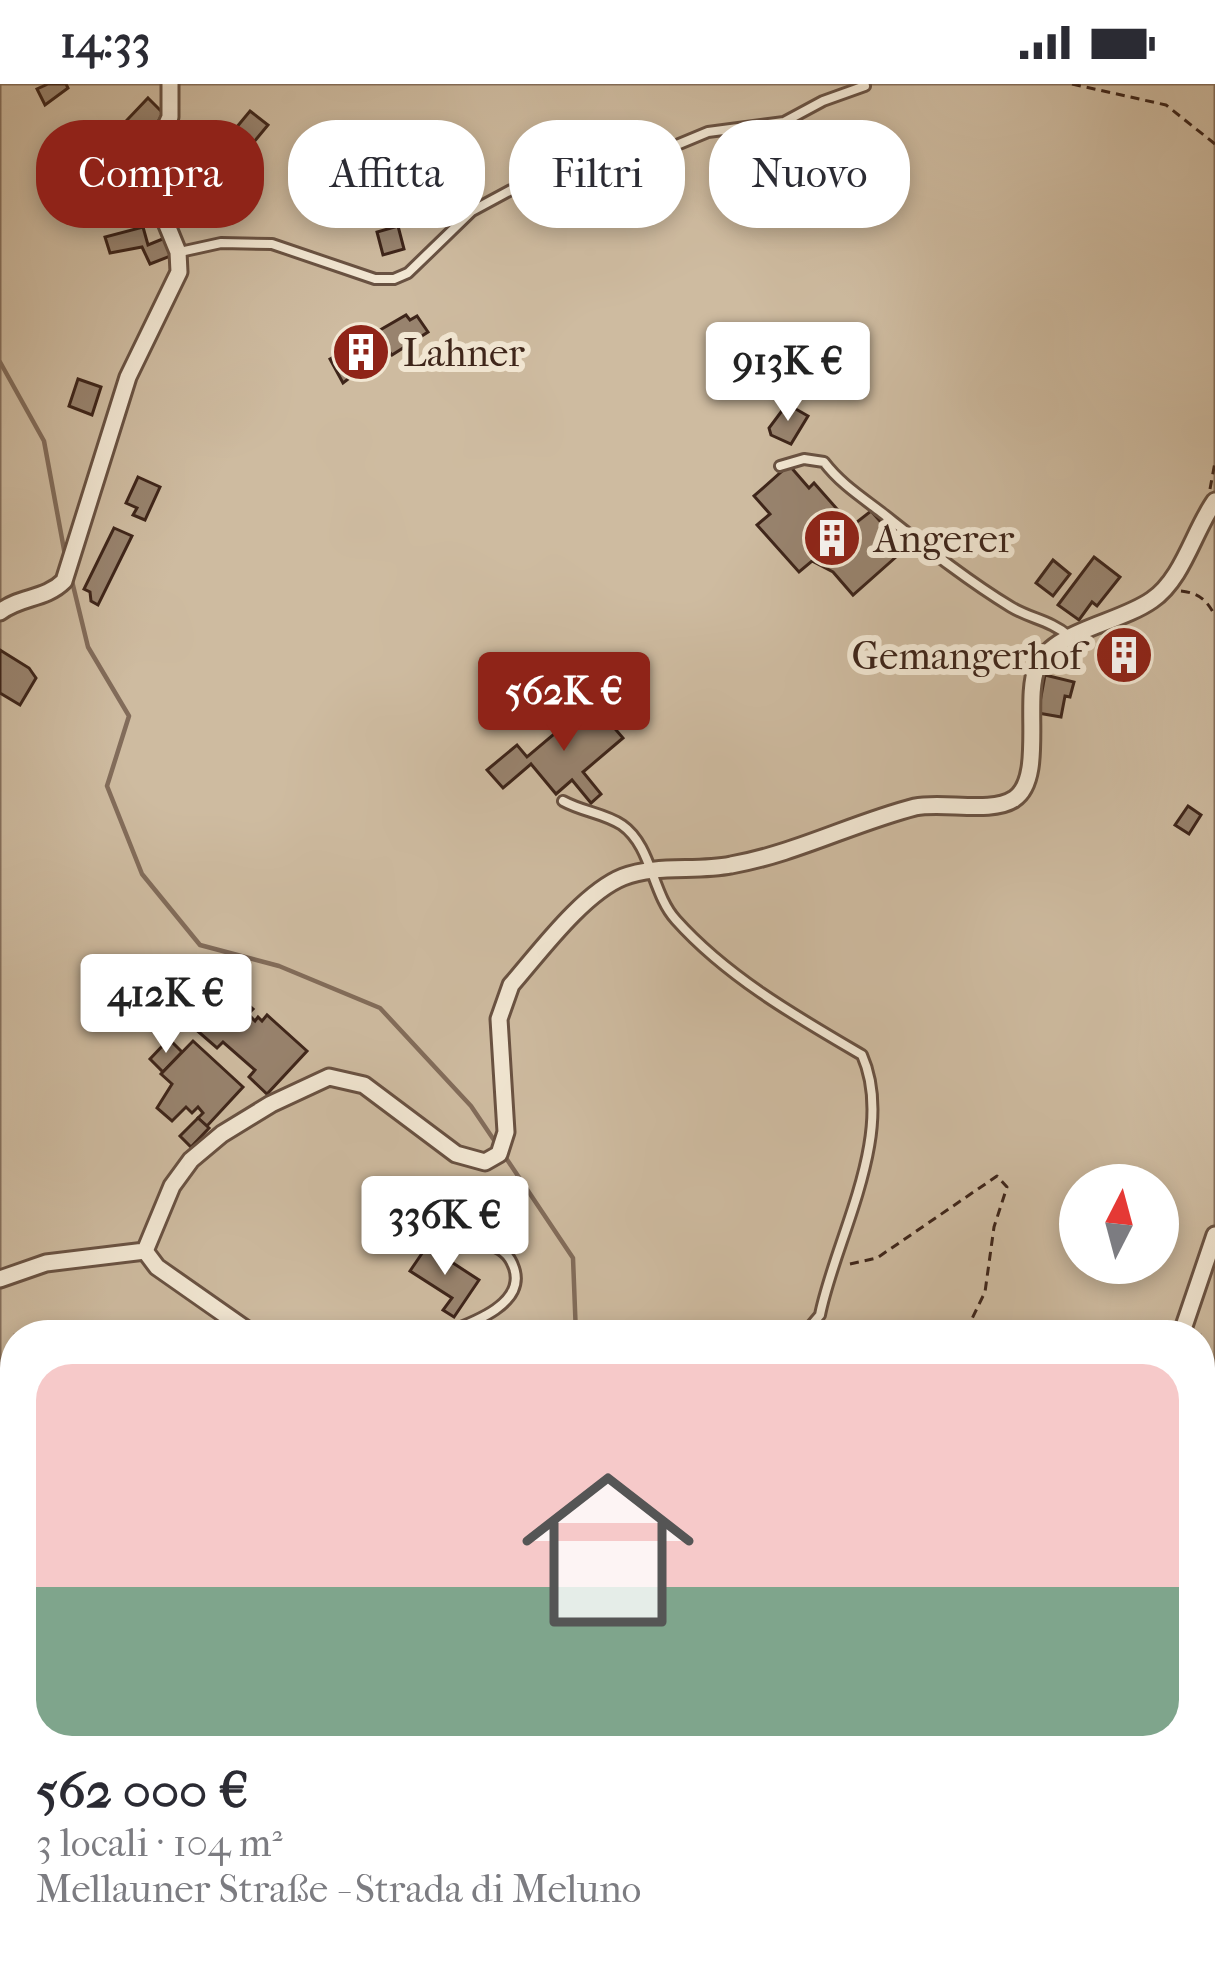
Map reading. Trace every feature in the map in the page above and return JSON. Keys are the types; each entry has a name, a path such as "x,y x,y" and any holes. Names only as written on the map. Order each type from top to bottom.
{"street":[{"path":"3,605 40,598 64,581 112,420 136,359 175,284 178,252 151,186 155,151 170,117 170,84"},
{"path":"145,1251 172,1186 191,1160 271,1103 329,1077 364,1085 455,1154 485,1162 502,1146 499,1019 511,985 596,894 621,878 649,871 733,865 917,806 990,806 1014,800 1026,784 1030,765 1034,674 1045,651 1120,619 1160,595 1214,501"},
{"path":"1186,1320 1215,1235"},
{"path":"0,1279 46,1263 145,1251"},
{"path":"145,1251 158,1267 233,1320"}],"lane":[{"path":"178,252 221,242 272,244 375,280 394,279 408,273 472,211 511,190 655,154 708,132 784,122 840,93 866,86"},
{"path":"780,466 804,459 824,462 836,478 974,583 1021,613 1051,621 1069,637"},
{"path":"563,801 628,828 671,916 759,992 862,1055 870,1073 869,1153 816,1320"},
{"path":"477,1320 507,1299 516,1281 514,1265 502,1249 486,1244"}],"path":[{"path":"1072,84 1166,106 1215,143"},
{"path":"1214,501 1210,493 1215,462"},
{"path":"1160,595 1194,592 1215,616"},
{"path":"841,1253 852,1266 877,1258 997,1176 1007,1186 994,1227 985,1292 971,1320"}],"shaded area":[{"path":"0,84 1215,84 1215,1320 0,1320"}],"building":[{"path":"48,84 68,88 45,105 37,89"},
{"path":"148,98 163,113 159,120 127,120"},
{"path":"143,228 148,245 165,238 173,255 150,264 142,247 110,253 105,237"},
{"path":"399,228 404,249 383,255 377,232"},
{"name":"Lahner","path":"406,315 410,320 417,316 428,332 392,355 387,349 343,383 330,359"},
{"path":"78,379 101,387 92,415 69,406"},
{"path":"787,404 808,416 791,444 771,435 769,428"},
{"name":"Angerer","path":"789,465 809,488 814,483 852,526 871,511 905,549 853,595 833,572 812,561 799,572 757,525 770,514 754,496"},
{"path":"138,477 160,487 145,520 133,515 137,508 126,503"},
{"path":"114,528 132,536 98,605 84,589"},
{"path":"1094,557 1120,577 1079,620 1058,605"},
{"path":"1053,560 1070,574 1053,596 1036,583"},
{"name":"Gemangerhof","path":"1119,636 1133,647 1132,652 1136,648 1144,655 1128,676 1103,656"},
{"path":"0,650 36,678 20,705 0,693"},
{"path":"1045,675 1074,682 1061,717 1038,713"},
{"path":"592,702 623,738 583,772 601,794 591,803 572,780 556,794 531,764 503,788 487,770 517,745 527,757"},
{"path":"1188,806 1201,815 1189,834 1175,825"},
{"path":"233,1001 253,1009 248,1014 255,1021 267,1015 307,1051 267,1094 249,1077 255,1070 223,1042 217,1048 193,1027 209,1009"},
{"path":"169,1039 182,1052 163,1072 150,1059"},
{"path":"193,1041 243,1087 207,1126 198,1118 203,1113 198,1107 192,1113 186,1107 172,1121 157,1108 172,1084 161,1074"},
{"path":"198,1118 209,1128 191,1147 180,1136"},
{"path":"427,1246 479,1280 454,1317 443,1310 452,1298 410,1271"}],"waterway":[{"path":"0,362 44,441 65,555"},
{"path":"71,577 88,647 129,716 107,786 142,874 200,945 279,966 380,1008 471,1106 496,1143"},
{"path":"502,1152 573,1258 575,1320"}],"place":[{"name":"Lahner","path":"361,352"},
{"name":"Angerer","path":"832,538"},
{"name":"Gemangerhof","path":"1124,655"}]}
